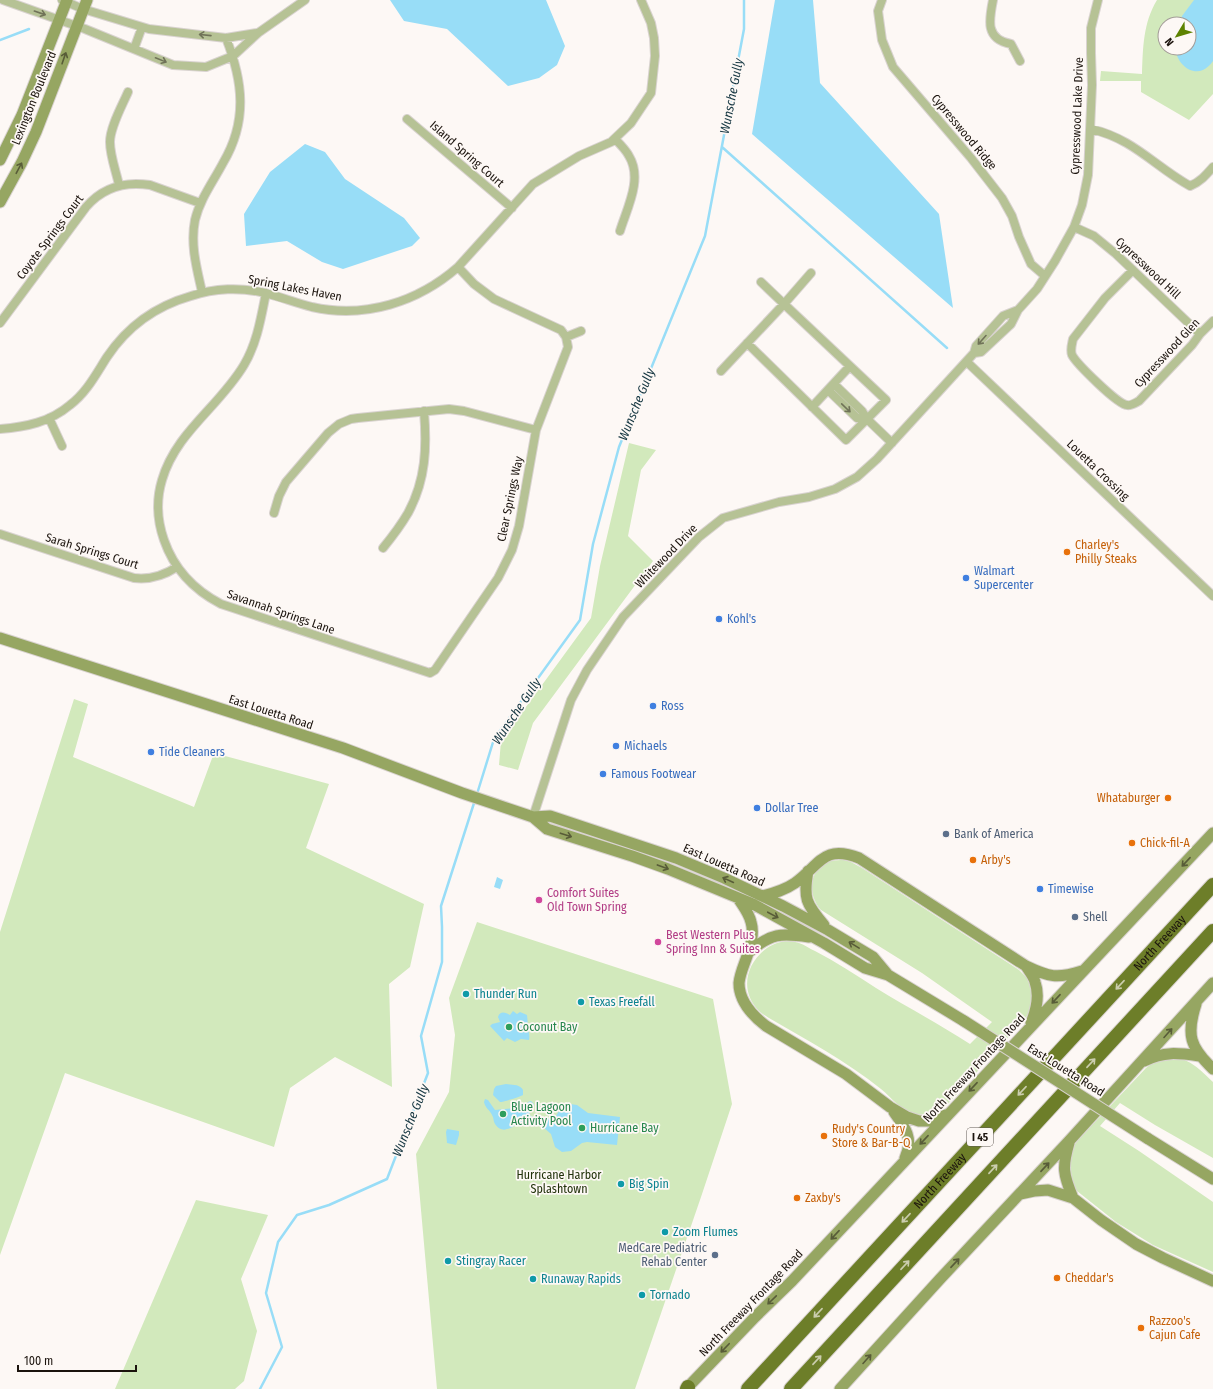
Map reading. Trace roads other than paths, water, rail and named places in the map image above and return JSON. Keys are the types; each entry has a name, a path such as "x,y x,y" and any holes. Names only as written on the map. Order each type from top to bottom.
{"highway":[{"name":"North Freeway","path":"748,1389 1213,885"},
{"name":"I 45","path":"791,1389 1213,931"}],"main road":[{"name":"Lexington Boulevard","path":"0,160 22,115 65,1"},
{"name":"Lexington Boulevard","path":"0,202 19,168 36,132 85,4"},
{"name":"East Louetta Road","path":"0,638 343,748 462,793 532,817 547,829 632,856 738,898 766,911 816,938 865,968 888,975 964,1021 1213,1179"},
{"name":"East Louetta Road","path":"532,817 550,816 676,858 763,896 828,930 873,957 888,975"},
{"name":"North Freeway Frontage Road","path":"687,1388 792,1281 1213,833"},
{"path":"763,896 786,888 796,882 819,861 827,856 835,853 848,854 859,858 1026,966 1040,973 1053,976 1066,976 1082,971"},
{"path":"678,873 697,867"},
{"path":"808,871 805,884 806,897 810,909 828,930"},
{"path":"738,898 748,913 752,923 752,937 749,952 739,984 744,1001 754,1017 766,1026 846,1074 890,1107 907,1117 919,1121 934,1121 951,1112"},
{"path":"749,952 760,942 774,936 787,934 816,938"},
{"path":"1026,966 1035,982 1038,997 1035,1013 1029,1028"},
{"path":"840,1389 1213,983"},
{"path":"1198,1000 1191,1020 1190,1037 1200,1056 1213,1069"},
{"path":"1141,1062 1152,1056 1168,1053 1200,1056"},
{"path":"890,1107 903,1125 909,1138 909,1150 903,1162"},
{"path":"1070,1140 1065,1157 1064,1172 1073,1198"},
{"path":"1020,1194 1048,1190 1073,1198 1100,1220 1136,1244 1213,1281"}],"street":[{"path":"3,0 76,26 173,65 206,67 233,56 258,32 305,0"},
{"name":"Spring Lakes Haven","path":"0,429 30,425 60,412 78,398 92,381 114,348 137,324 168,304 202,292 238,289 266,293 312,307 331,310 369,310 393,305 444,279 458,267 533,184 579,156 615,139 631,123 651,93 655,56 651,23 641,0"},
{"name":"Cypresswood Ridge","path":"882,0 878,11 882,40 893,67 971,158 1002,198 1012,216 1019,237 1031,264 1045,276"},
{"path":"993,0 990,19 991,28 996,38 1002,42 1011,44 1020,61"},
{"name":"Cypresswood Lake Drive","path":"974,353 981,352 1011,324 1018,310 1037,289 1074,227 1082,205 1088,175 1091,129 1091,28 1098,0"},
{"path":"65,1 85,4 150,29 226,38 258,32"},
{"path":"134,49 142,27"},
{"path":"202,292 195,259 194,241 196,220 200,204 230,152 239,125 241,107 233,56 226,38"},
{"path":"119,185 110,149 110,141 111,133 128,92"},
{"name":"Island Spring Court","path":"407,119 512,208"},
{"path":"1091,129 1106,133 1136,148 1190,186 1196,184 1213,167"},
{"path":"615,139 629,155 635,169 635,183 620,231"},
{"name":"Coyote Springs Court","path":"0,323 90,202 105,191 119,185 134,183 150,185 200,204"},
{"name":"Cypresswood Hill","path":"1074,227 1094,236 1116,254 1200,334"},
{"path":"458,267 474,284 494,300 557,327 566,337 581,331"},
{"name":"Cypresswood Glen","path":"1133,270 1105,298 1073,339 1071,347 1072,354 1078,363 1117,401 1126,405 1139,401 1213,321"},
{"path":"721,371 811,274"},
{"path":"747,343 815,404 846,440 886,400 761,282"},
{"name":"Savannah Springs Lane","path":"266,293 255,342 244,365 232,382 179,445 166,467 159,496 159,522 166,547 177,567 196,589 214,601 227,607 432,673"},
{"name":"Cypresswood Lake Drive","path":"967,362 974,353 976,346 1003,316 1018,310"},
{"path":"993,327 1000,334"},
{"name":"Clear Springs Way","path":"432,673 437,668 498,578 509,557 519,526 536,430 567,350 568,344 566,337"},
{"name":"Whitewood Drive","path":"532,817 571,700 587,670 623,617 699,537 723,518 779,502 810,497 835,489 857,477 877,459 967,362"},
{"name":"Louetta Crossing","path":"967,362 1213,596"},
{"path":"815,404 850,366"},
{"path":"831,387 862,411 867,419 892,443"},
{"path":"274,513 279,496 286,482 332,428 350,419 424,411 456,410 536,430"},
{"path":"383,548 408,513 421,484 426,454 424,411"},
{"path":"49,418 62,446"},
{"name":"Sarah Springs Court","path":"0,534 134,578 158,577 177,567"}],"water":[{"path":"390,0 546,0 565,46 557,65 539,78 508,86 447,29 404,21"},
{"path":"775,0 813,0 820,83 939,214 953,308 752,134"},
{"path":"1194,0 1213,0 1213,61 1203,70 1193,71 1188,69 1177,56 1197,56 1197,16 1182,16"},
{"path":"305,144 325,152 345,179 404,218 420,238 412,246 343,269 322,262 287,241 246,246 244,214 270,172"},
{"path":"497,877 503,880 500,889 494,887"},
{"name":"Coconut Bay","path":"513,1011 517,1014 520,1012 527,1015 528,1025 526,1027 529,1033 529,1040 521,1039 515,1042 507,1038 504,1041 490,1026 500,1022 498,1017 501,1013 510,1015"},
{"path":"506,1084 516,1085 522,1088 523,1095 500,1102 493,1095 494,1089 496,1086"},
{"name":"Blue Lagoon Activity Pool","path":"485,1099 488,1100 495,1110 524,1107 531,1101 534,1106 529,1115 533,1117 536,1116 537,1119 535,1125 533,1126 524,1121 505,1130 498,1128 491,1113 486,1107 484,1102"},
{"name":"Hurricane Bay","path":"570,1104 577,1105 588,1113 620,1117 617,1145 587,1142 582,1143 571,1151 562,1152 555,1147 551,1134 543,1127 545,1120 548,1118 554,1119 561,1108"},
{"path":"447,1129 459,1131 456,1145 447,1143"}],"waterway":[{"name":"Wunsche Gully","path":"477,794 494,739 580,620 593,544 619,447 705,236 744,29 744,0"},
{"path":"0,40 29,29"},
{"path":"722,147 947,348"},
{"name":"Wunsche Gully","path":"260,1389 282,1347 266,1293 278,1242 297,1215 329,1205 387,1179 428,1073 421,1036 442,962 441,906 475,800"}],"place":[{"name":"Charley's Philly Steaks","path":"1067,552"},
{"name":"Walmart Supercenter","path":"966,578"},
{"name":"Kohl's","path":"719,619"},
{"name":"Ross","path":"653,706"},
{"name":"Michaels","path":"616,746"},
{"name":"Tide Cleaners","path":"151,752"},
{"name":"Famous Footwear","path":"603,774"},
{"name":"Whataburger","path":"1168,798"},
{"name":"Dollar Tree","path":"757,808"},
{"name":"Bank of America","path":"946,834"},
{"name":"Chick-fil-A","path":"1132,843"},
{"name":"Arby's","path":"973,860"},
{"name":"Timewise","path":"1040,889"},
{"name":"Comfort Suites Old Town Spring","path":"539,900"},
{"name":"Shell","path":"1075,917"},
{"name":"Best Western Plus Spring Inn & Suites","path":"658,942"},
{"name":"Thunder Run","path":"466,994"},
{"name":"Texas Freefall","path":"581,1002"},
{"name":"Coconut Bay","path":"509,1027"},
{"name":"Blue Lagoon Activity Pool","path":"503,1114"},
{"name":"Hurricane Bay","path":"582,1128"},
{"name":"Rudy's Country Store & Bar-B-Q","path":"824,1136"},
{"name":"Big Spin","path":"621,1184"},
{"name":"Zaxby's","path":"797,1198"},
{"name":"Zoom Flumes","path":"665,1232"},
{"name":"MedCare Pediatric Rehab Center","path":"715,1255"},
{"name":"Stingray Racer","path":"448,1261"},
{"name":"Cheddar's","path":"1057,1278"},
{"name":"Runaway Rapids","path":"533,1279"},
{"name":"Tornado","path":"642,1295"},
{"name":"Razzoo's Cajun Cafe","path":"1141,1328"}],"park label":[{"name":"Hurricane Harbor Splashtown","path":"559,1182"}]}
